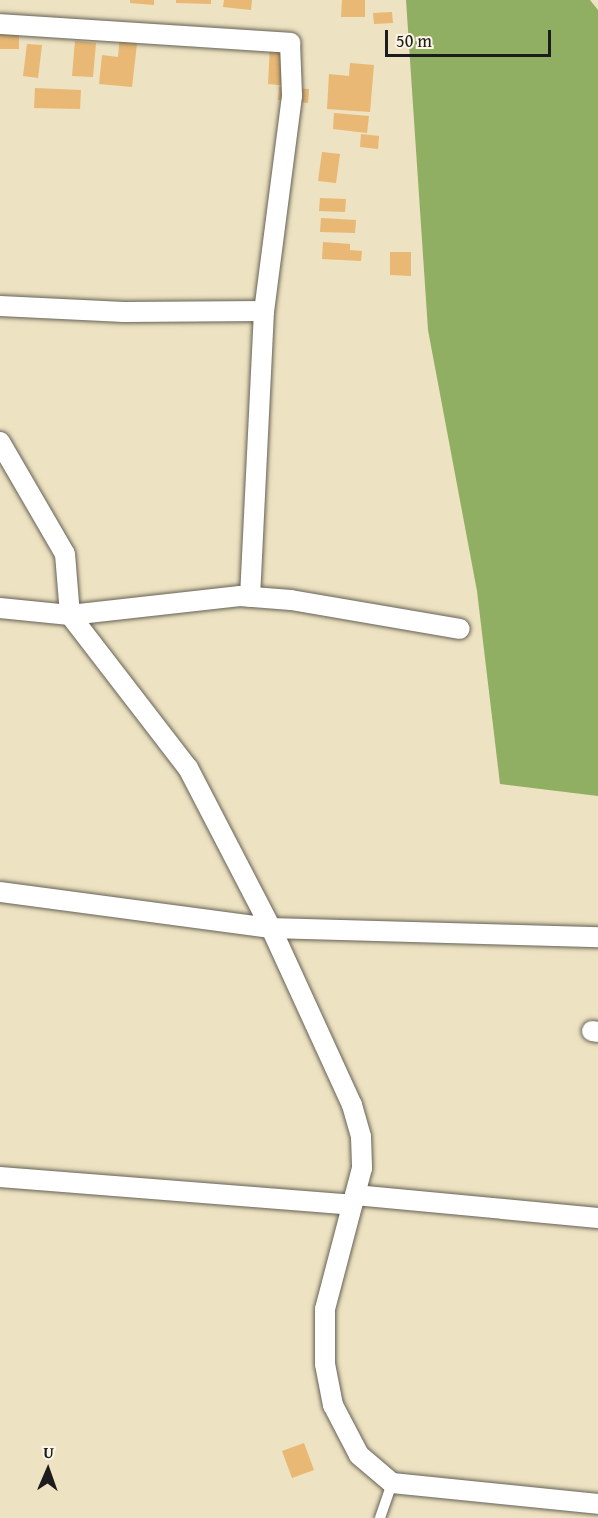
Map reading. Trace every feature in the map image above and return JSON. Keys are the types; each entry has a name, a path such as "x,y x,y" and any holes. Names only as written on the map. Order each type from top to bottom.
{"street":[{"path":"0,24 290,43 292,96 264,312 250,597"},
{"path":"0,306 124,312 264,312"},
{"path":"0,442 65,554 70,615 188,768 271,928 352,1105 361,1137 362,1168 325,1309 326,1364 333,1405 359,1455 392,1483 598,1504"},
{"path":"0,608 70,615 250,597 291,600 460,629"},
{"path":"0,892 271,928 598,937"},
{"path":"0,1177 598,1218"}],"lane":[{"path":"380,1518 392,1483"}],"green space":[{"path":"406,0 590,0 598,10 598,796 500,784 477,591 428,330"}],"building":[{"path":"130,0 154,0 154,5 130,3"},
{"path":"176,0 211,0 211,4 176,3"},
{"path":"224,0 252,0 251,10 223,7"},
{"path":"342,0 365,0 365,17 341,17"},
{"path":"392,12 393,23 374,24 373,13"},
{"path":"0,31 19,32 19,49 0,49"},
{"path":"120,34 138,35 132,87 99,84 102,55 118,57"},
{"path":"75,41 96,43 93,77 72,76"},
{"path":"27,44 42,45 38,78 23,76"},
{"path":"270,46 291,48 288,86 268,84"},
{"path":"350,63 374,65 370,112 327,109 329,74 349,76"},
{"path":"279,87 309,89 308,103 278,100"},
{"path":"35,88 81,90 80,109 34,108"},
{"path":"334,113 369,116 367,133 333,129"},
{"path":"361,134 379,136 378,149 360,147"},
{"path":"322,152 340,154 336,183 318,181"},
{"path":"320,198 346,199 345,212 319,211"},
{"path":"321,218 356,220 355,233 320,232"},
{"path":"323,242 350,244 350,250 362,251 361,261 322,259"},
{"path":"390,252 411,252 411,276 390,275"},
{"path":"304,1443 314,1470 292,1478 282,1451"}]}
